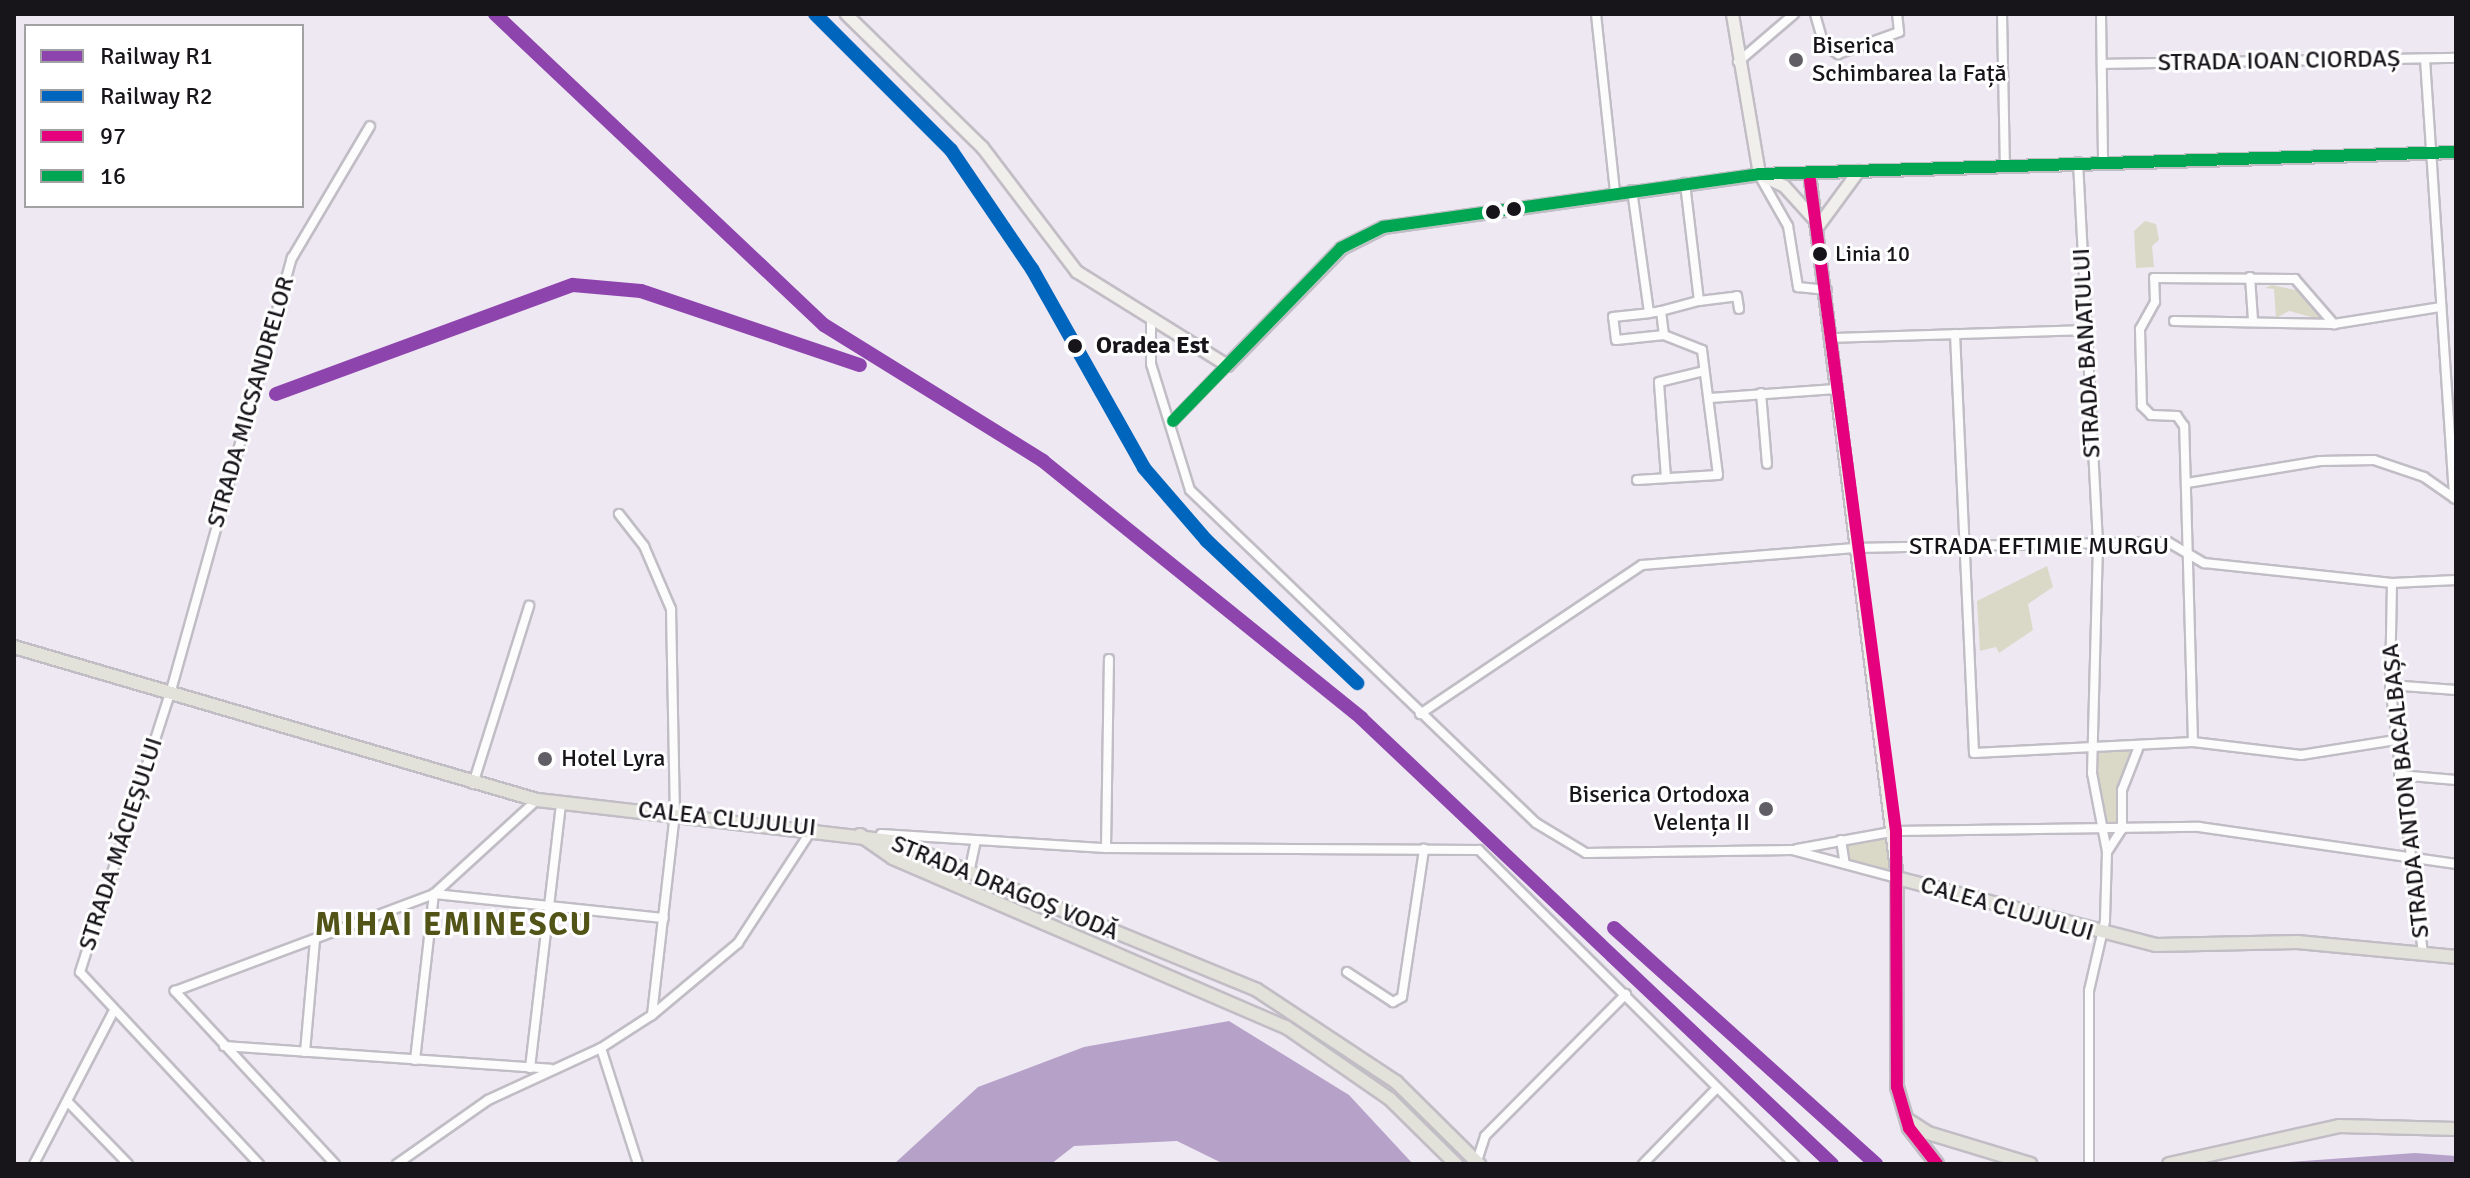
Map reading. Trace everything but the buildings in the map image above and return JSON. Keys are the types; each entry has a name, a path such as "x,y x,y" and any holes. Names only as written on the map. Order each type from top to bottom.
{"main road":[{"name":"CALEA CLUJULUI","path":"14,647 473,784 537,800 813,827 860,835"},
{"name":"STRADA DRAGOȘ VODĂ","path":"860,835 893,858 1306,1038 1390,1099 1456,1164"},
{"name":"STRADA DRAGOȘ VODĂ","path":"860,835 894,841 1257,990 1396,1082 1478,1163"},
{"path":"893,858 908,857 957,880 969,873"},
{"name":"CALEA CLUJULUI","path":"1897,878 2102,935 2156,945 2298,942 2456,957"},
{"path":"1897,878 1895,1052 1906,1118 1937,1164"},
{"path":"982,895 991,883"},
{"path":"1906,1118 1928,1133 2030,1164"},
{"path":"2169,1164 2339,1126 2456,1129"}],"street":[{"path":"846,14 982,147 1076,271 1227,365"},
{"path":"1596,14 1615,193"},
{"path":"1732,14 1759,174 1788,226 1799,291 1827,290"},
{"path":"1738,62 1794,14"},
{"path":"1815,14 1824,45 1838,54 1899,32 1897,14"},
{"path":"2002,14 2005,164"},
{"path":"2101,14 2103,160"},
{"name":"STRADA IOAN CIORDAȘ","path":"2102,64 2456,58"},
{"path":"2425,59 2455,499"},
{"name":"STRADA MICSANDRELOR","path":"170,694 292,258 370,126"},
{"path":"1173,421 1360,236 1632,190 1759,174 2103,160 2456,152"},
{"name":"STRADA BANATULUI","path":"2078,161 2098,544 2091,751 2100,829 2107,852"},
{"path":"1818,228 1825,207 1859,171"},
{"path":"1809,173 1827,290 1854,548 1896,831 1897,878"},
{"path":"1759,174 1797,198 1818,228"},
{"path":"1685,183 1699,301"},
{"path":"1632,190 1649,313"},
{"path":"2250,277 2253,320"},
{"path":"2193,742 2187,483 2181,419 2142,406 2140,329 2155,302 2154,278 2295,279 2334,324"},
{"path":"1637,480 1716,479 1710,398 1702,350 1664,335 1616,340 1613,317 1737,296 1739,309"},
{"path":"2174,321 2253,320 2334,324 2440,307"},
{"path":"1661,311 1664,335"},
{"name":"CALEA CLUJULUI","path":"1151,319 1151,364 1173,421 1185,478 1211,515 1517,808 1586,853 1792,850 1897,878"},
{"path":"1831,338 2085,330"},
{"path":"1955,334 1959,545 1974,753 2138,749 2193,742 2301,755 2396,740"},
{"path":"1666,478 1659,382 1704,371"},
{"path":"1710,398 1836,389"},
{"path":"1761,393 1767,464"},
{"path":"2187,483 2320,461 2374,460 2424,477 2455,499"},
{"path":"619,514 644,546 671,609 675,813 652,1015"},
{"name":"STRADA EFTIMIE MURGU","path":"1420,714 1642,565 1854,548 2168,542 2189,558 2392,583 2456,580"},
{"name":"STRADA ANTON BACALBAȘA","path":"2392,583 2390,685 2423,952"},
{"path":"473,784 529,606"},
{"path":"1106,848 1109,659"},
{"path":"2390,685 2456,690"},
{"name":"STRADA MĂCIEȘULUI","path":"170,694 80,972 113,1012 259,1164"},
{"path":"2089,1164 2089,991 2102,935 2107,852 2122,829 2122,790 2138,749"},
{"path":"2399,775 2456,780"},
{"path":"335,1164 175,991 434,894 537,800"},
{"path":"530,1068 561,803"},
{"path":"397,1164 488,1100 601,1048 652,1015 756,922 813,827"},
{"path":"1792,850 1896,831 2199,827 2456,864"},
{"name":"CALEA CLUJULUI","path":"860,835 1106,848 1479,850 1626,994"},
{"path":"1841,840 1845,864"},
{"path":"969,873 976,841"},
{"path":"1347,972 1393,1002 1402,997 1424,849"},
{"path":"434,894 664,918"},
{"path":"415,1060 434,894"},
{"path":"305,1052 315,940"},
{"path":"1460,1145 1485,1136 1626,994 1716,1089 1794,1164"},
{"path":"34,1164 113,1012"},
{"path":"223,1046 554,1070"},
{"path":"601,1048 638,1164"},
{"path":"1643,1164 1716,1089"},
{"path":"68,1102 128,1164"},
{"path":"1478,1163 1485,1136"}],"green space":[{"path":"2145,221 2156,224 2159,240 2152,246 2154,267 2136,268 2134,231"},
{"path":"2272,285 2304,292 2326,321 2289,311 2276,318 2274,289 2265,288"},
{"path":"2047,566 2053,587 2028,604 2033,630 1999,653 1996,647 1980,651 1977,601"},
{"path":"2138,749 2128,771 2122,829 2100,829 2091,751"},
{"path":"1896,831 1897,878 1845,864 1841,840"}],"shaded area":[{"path":"1229,1021 1349,1095 1413,1164 1224,1164 1177,1141 1074,1146 1051,1164 894,1164 978,1087 1084,1047"},
{"path":"2415,1153 2456,1156 2456,1164 2260,1164"}],"rail line":[{"name":"R1","path":"495,14 824,325 1043,461 1361,718 1832,1164"},
{"name":"R2","path":"815,14 951,150 1032,269 1144,468 1207,541 1357,683"},
{"name":"R1","path":"276,394 573,285 641,291 860,365"},
{"name":"R1","path":"1614,928 1876,1164"}],"transit line":[{"name":"16","path":"1173,421 1341,248 1383,227 1759,174 2456,152"},
{"name":"97","path":"1809,173 1896,831 1897,1087 1909,1128 1937,1164"}],"place":[{"name":"Biserica Schimbarea la Față","path":"1796,60"},
{"name":"Linia 10","path":"1820,254"},
{"name":"Oradea Est","path":"1075,346"},
{"name":"Hotel Lyra","path":"545,759"},
{"name":"Biserica Ortodoxa Velența II","path":"1766,809"}],"district":[{"name":"MIHAI EMINESCU","path":"454,925"}]}
